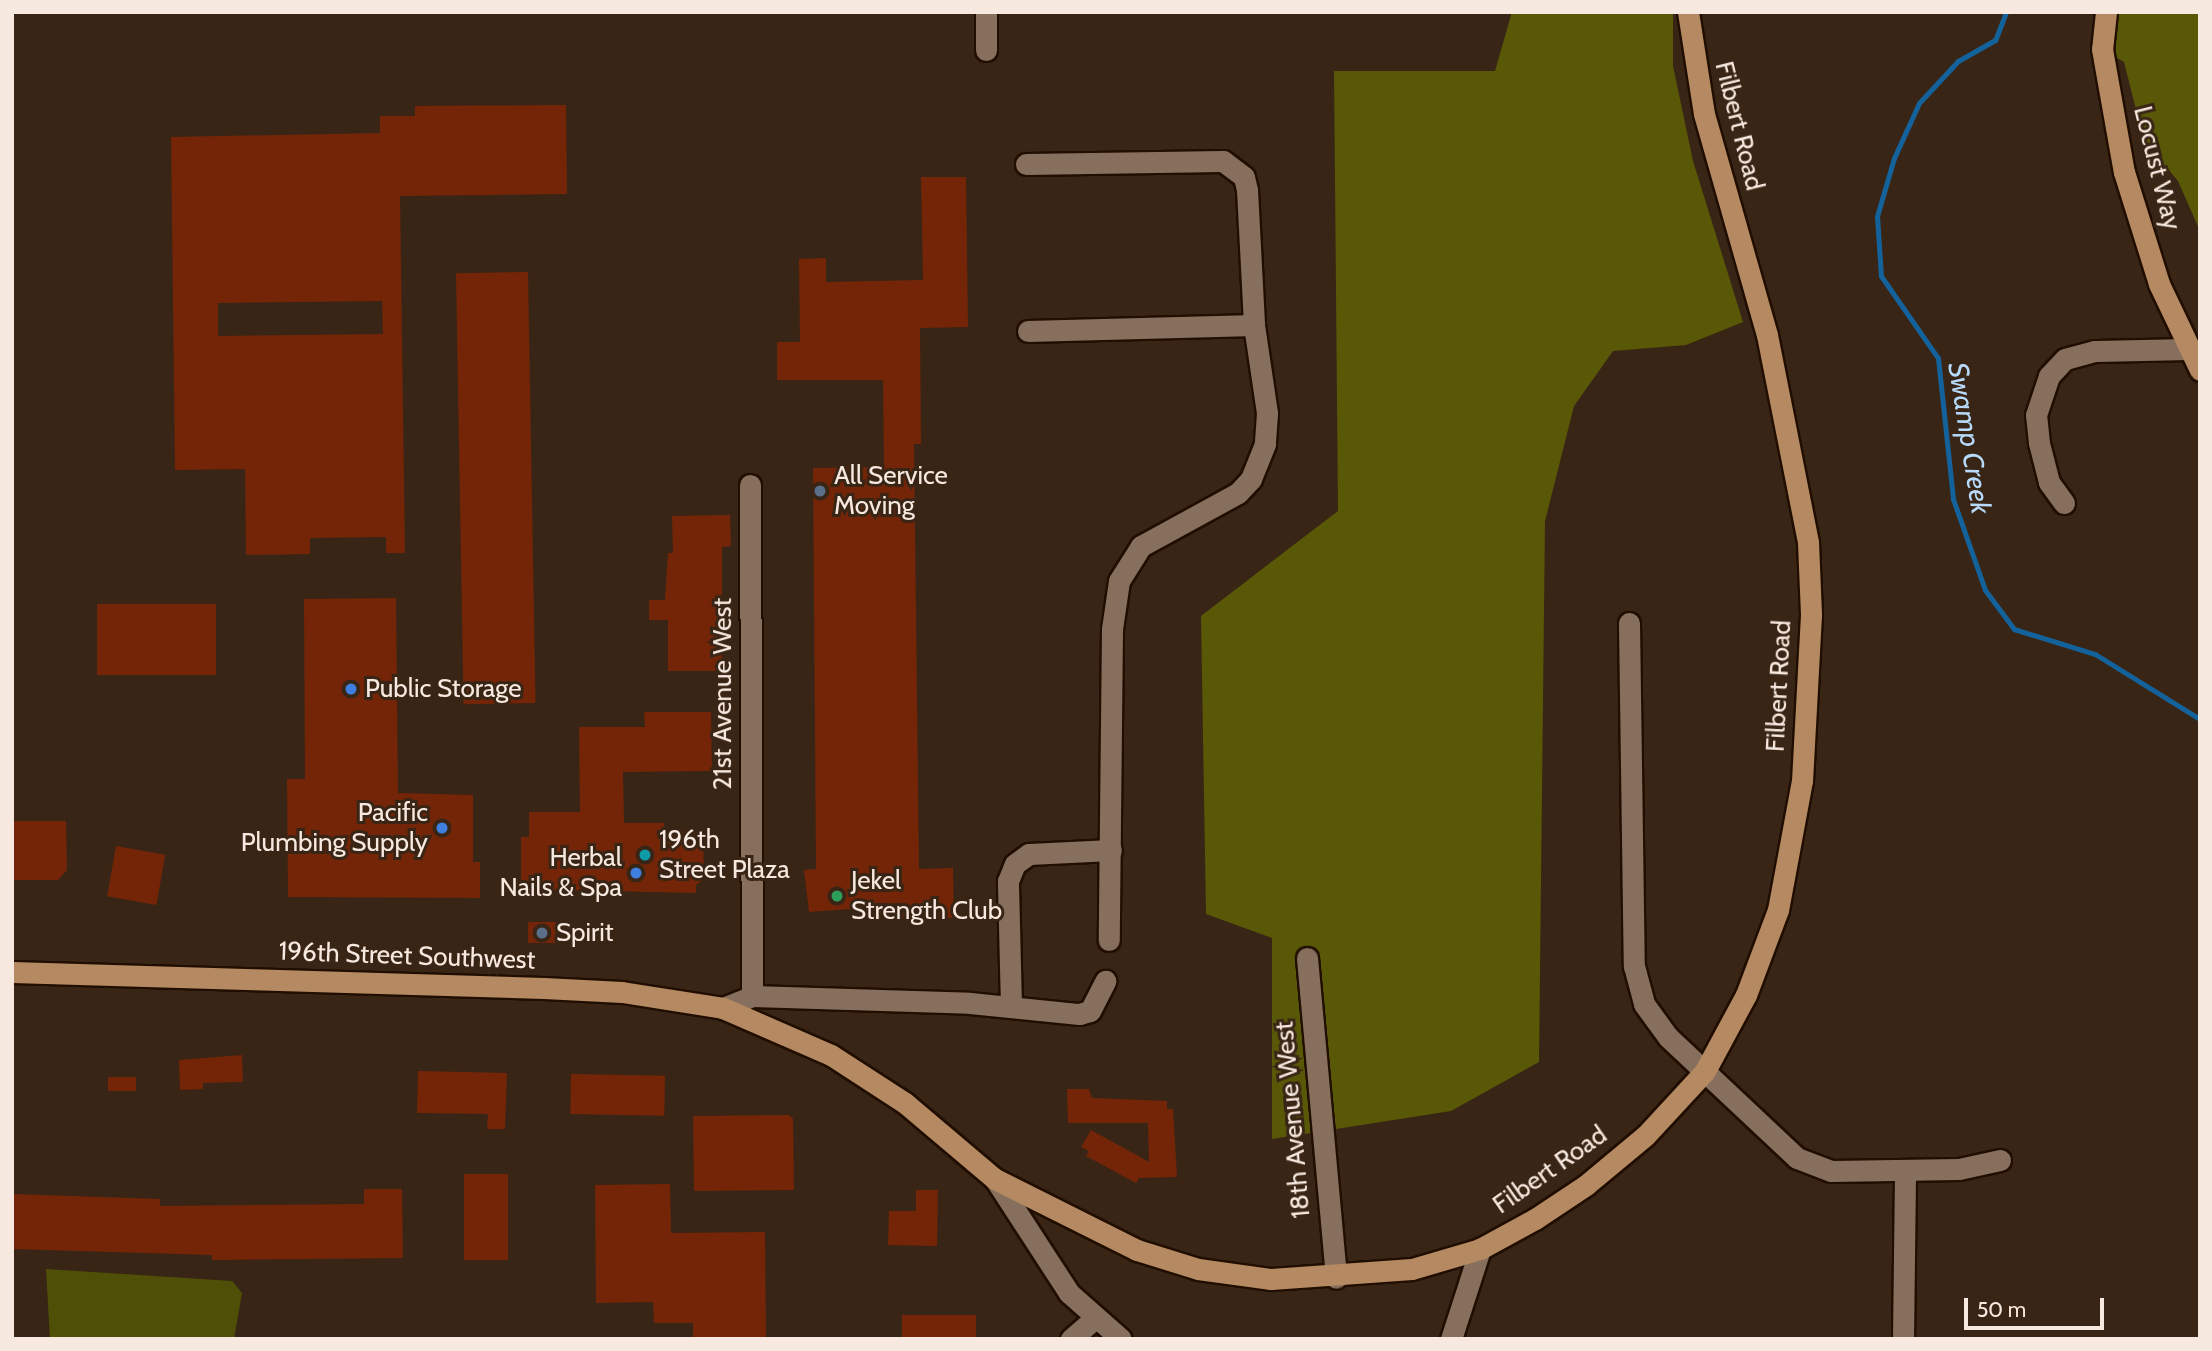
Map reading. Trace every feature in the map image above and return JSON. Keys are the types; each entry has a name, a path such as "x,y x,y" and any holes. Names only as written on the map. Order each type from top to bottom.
{"main road":[{"name":"Filbert Road","path":"1480,1249 1586,1185 1646,1135 1705,1071 1746,996 1778,910 1802,781 1811,614 1808,542 1793,451 1767,335 1704,114 1688,12"},
{"name":"Locust Way","path":"2106,12 2102,49 2124,172 2159,284 2200,370"},
{"name":"196th Street Southwest","path":"12,972 558,988 622,992 723,1008 831,1055 905,1103 995,1179 1137,1250 1198,1269 1271,1279 1336,1278 1412,1269 1480,1249"}],"street":[{"path":"986,12 986,50"},
{"path":"1026,164 1206,160 1236,168 1247,190 1254,325 1267,413 1265,444 1251,479 1209,512 1141,546 1119,581 1112,629 1109,940"},
{"path":"1028,331 1254,325"},
{"path":"2064,503 2049,482 2039,443 2036,415 2049,376 2065,359 2095,351 2190,349"},
{"name":"21st Avenue West","path":"750,485 752,996"},
{"path":"1629,623 1634,966 1644,1004 1668,1037 1797,1158 1831,1171 1959,1169 2000,1160"},
{"path":"1011,1007 1008,881 1015,864 1029,855 1111,850"},
{"name":"18th Avenue West","path":"1307,958 1336,1278"},
{"path":"723,1008 752,996 1011,1007 1079,1014 1090,1011 1105,981"},
{"path":"1903,1339 1905,1170"},
{"path":"995,1179 1069,1293 1094,1319 1121,1339"},
{"path":"1451,1339 1480,1249"},
{"path":"1071,1339 1094,1319"}],"shaded area":[{"path":"1512,12 1673,12 1673,66 1693,161 1743,322 1686,345 1613,351 1574,406 1545,521 1539,1062 1451,1111 1272,1139 1272,938 1206,914 1201,616 1338,511 1334,71 1495,71"},
{"path":"2106,12 2200,12 2200,231 2178,181 2144,141 2124,62 2102,49"},
{"path":"46,1269 232,1281 242,1293 234,1339 50,1339"}],"building":[{"path":"566,105 567,194 400,196 405,553 386,553 386,537 310,538 310,554 246,555 245,469 175,470 171,137 380,133 380,116 415,116 415,106","holes":["382,301 383,334 218,336 218,303"]},
{"path":"921,177 966,177 968,327 920,328 921,444 914,444 919,869 953,868 954,918 904,918 891,906 809,912 804,870 816,869 813,468 884,467 883,380 777,380 777,342 800,342 799,259 826,258 826,282 923,280"},
{"path":"528,272 536,703 464,704 456,273"},
{"path":"730,515 731,546 722,547 722,671 668,671 668,620 649,620 649,600 665,600 668,553 673,553 672,516"},
{"name":"Public Storage","path":"396,598 398,793 473,795 473,862 480,862 480,898 288,897 287,779 305,779 304,599"},
{"path":"97,604 216,604 216,675 97,675"},
{"path":"644,712 711,712 712,771 623,772 624,823 664,823 664,832 703,831 704,879 696,885 696,893 521,889 521,837 529,837 529,812 580,812 579,727 645,727"},
{"path":"12,821 66,821 67,870 58,880 12,880"},
{"path":"116,846 165,855 156,905 107,896"},
{"name":"Spirit","path":"528,922 556,922 556,943 528,943"},
{"path":"242,1055 243,1082 203,1083 203,1089 180,1090 179,1060"},
{"path":"418,1071 507,1073 505,1129 487,1129 488,1114 417,1113"},
{"path":"571,1074 665,1076 664,1116 570,1114"},
{"path":"108,1077 136,1077 136,1091 108,1091"},
{"path":"1067,1089 1089,1089 1092,1098 1167,1101 1167,1109 1173,1109 1177,1177 1139,1178 1136,1183 1086,1156 1089,1151 1081,1147 1091,1130 1149,1162 1148,1123 1068,1123"},
{"path":"789,1115 793,1119 794,1190 694,1191 693,1116"},
{"path":"464,1174 508,1174 508,1260 464,1260"},
{"path":"670,1184 671,1233 765,1232 766,1339 693,1339 693,1323 654,1323 653,1302 596,1303 595,1185"},
{"path":"364,1189 402,1189 403,1258 212,1260 212,1255 12,1249 12,1194 160,1199 160,1206 364,1204"},
{"path":"916,1190 938,1190 937,1246 888,1245 889,1211 916,1211"},
{"path":"902,1315 976,1315 976,1339 902,1339"}],"waterway":[{"name":"Swamp Creek","path":"2006,12 1995,40 1958,61 1919,103 1894,158 1877,216 1881,276 1938,358 1953,499 1985,590 2014,629 2095,654 2200,719"}],"place":[{"name":"All Service Moving","path":"820,491"},
{"name":"Public Storage","path":"351,689"},
{"name":"Pacific Plumbing Supply","path":"442,828"},
{"name":"196th Street Plaza","path":"645,855"},
{"name":"Herbal Nails & Spa","path":"636,873"},
{"name":"Jekel Strength Club","path":"837,896"},
{"name":"Spirit","path":"542,933"}]}
